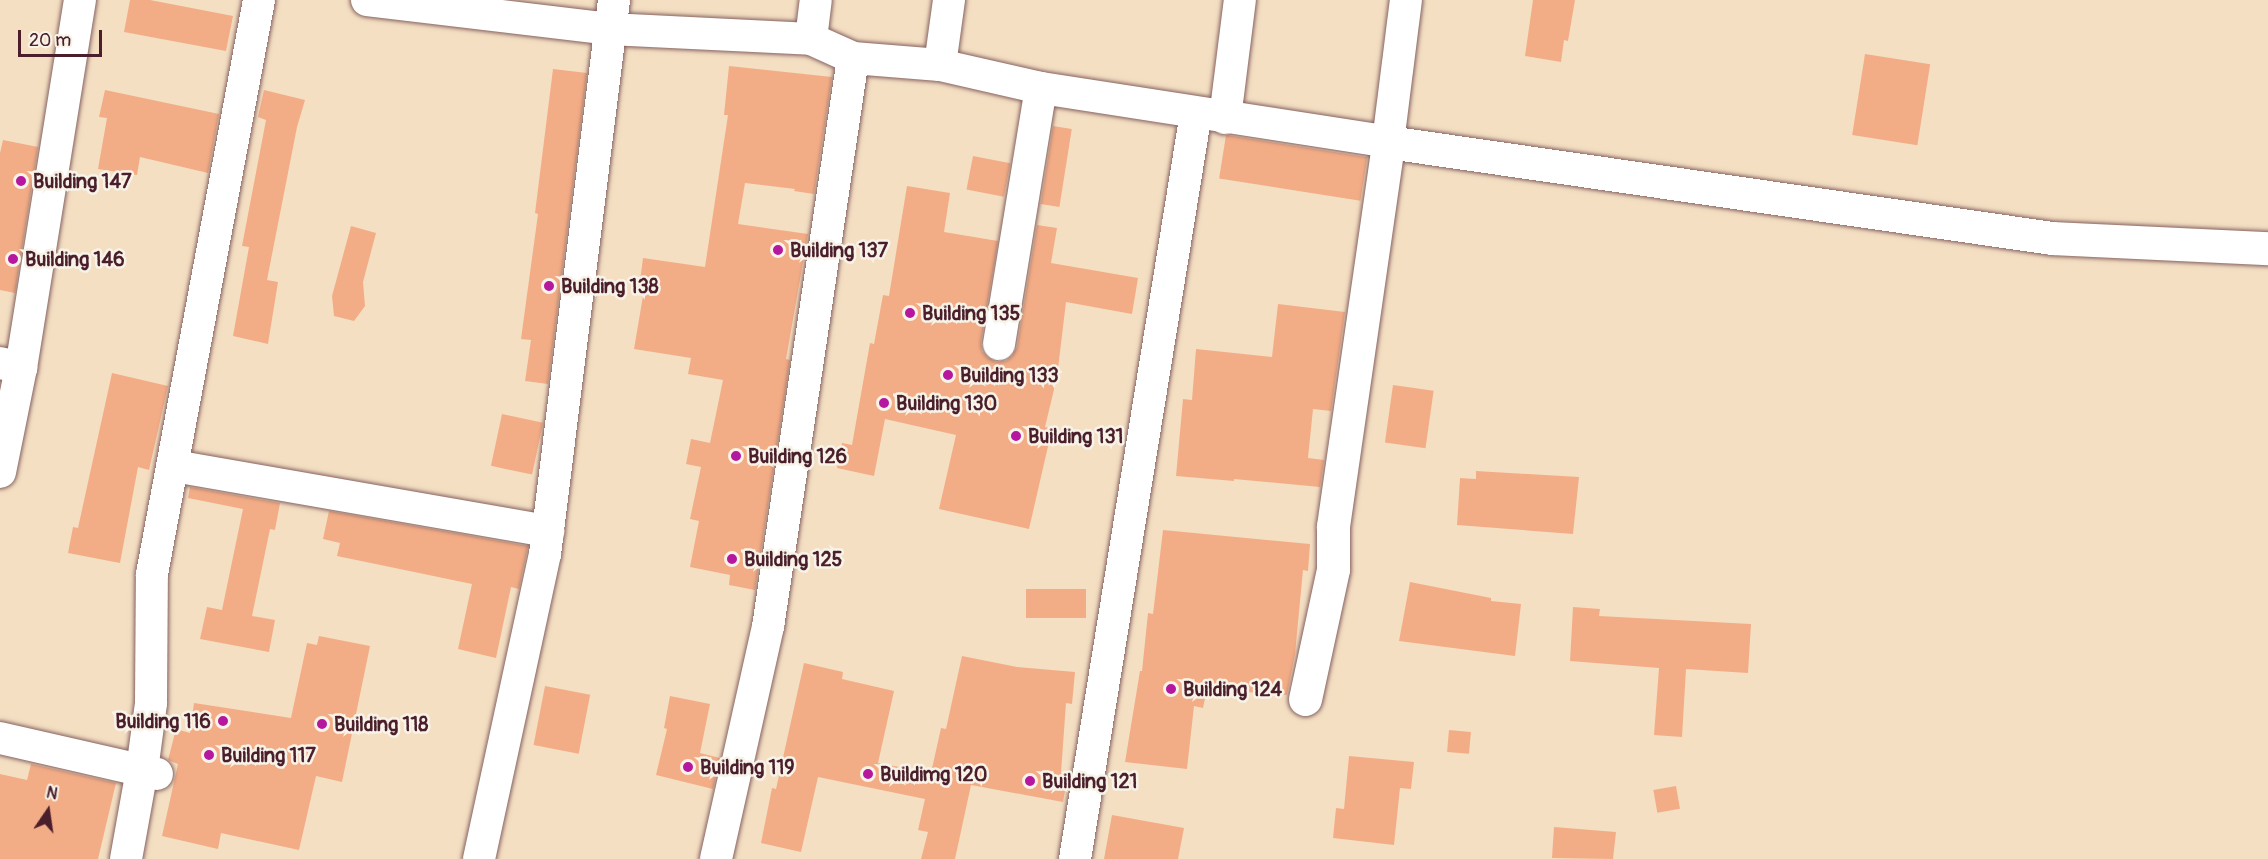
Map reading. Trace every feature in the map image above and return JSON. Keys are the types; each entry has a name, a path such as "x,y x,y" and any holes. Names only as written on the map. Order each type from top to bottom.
{"street":[{"path":"0,472 11,365 80,0"},
{"path":"126,859 150,772 152,574 174,466 259,0"},
{"path":"368,0 611,14 811,39 853,58 939,65 1041,88 1210,115 2052,238 2268,248"},
{"path":"811,39 816,0"},
{"path":"939,65 950,0"},
{"path":"1075,859 1210,115 1240,0"},
{"path":"1305,699 1333,569 1333,526 1406,0"},
{"path":"479,859 548,531 611,14"},
{"path":"716,859 768,627 853,58"},
{"path":"999,344 1041,88"},
{"path":"174,466 548,531"},
{"path":"0,738 150,772"}],"building":[{"path":"130,0 150,0 233,16 226,51 124,32"},
{"path":"1533,0 1575,0 1568,41 1564,40 1561,62 1525,56"},
{"path":"1865,54 1930,64 1917,145 1852,135"},
{"path":"729,66 832,77 814,194 794,191 795,189 745,183 738,224 808,234 786,359 790,360 755,590 729,585 730,575 690,567 699,521 690,519 701,467 686,464 691,439 710,443 723,380 688,374 691,358 634,349 644,290 639,289 643,258 705,267 728,115 724,115"},
{"path":"553,69 587,73 548,384 525,381 531,340 521,339 538,214 535,213"},
{"path":"105,90 219,114 208,173 140,157 137,175 98,169 107,118 99,117"},
{"path":"264,90 305,100 297,127 267,280 278,282 268,344 233,336 249,247 242,246 266,120 258,117"},
{"path":"1053,126 1072,129 1059,207 1041,204"},
{"path":"1226,135 1367,157 1360,201 1219,178"},
{"path":"3,140 38,147 15,293 0,290 0,153"},
{"path":"973,156 1010,163 1004,197 967,189"},
{"path":"907,186 950,193 944,232 998,241 981,342 982,351 996,362 1006,361 1017,347 1037,225 1057,228 1051,263 1138,278 1132,314 1066,302 1057,377 1045,427 1052,429 1029,529 939,509 956,435 885,419 874,476 837,468 842,443 852,445 870,343 874,344 883,295 889,296"},
{"path":"351,226 376,233 363,282 365,306 354,321 334,316 332,296"},
{"path":"1278,304 1345,312 1331,411 1313,409 1308,458 1324,460 1320,487 1176,476 1183,399 1192,400 1196,349 1272,357"},
{"path":"112,373 168,386 149,470 138,467 120,563 68,553 73,527 78,528"},
{"path":"1393,385 1434,391 1426,448 1385,442"},
{"path":"502,414 543,423 532,475 491,466"},
{"path":"1476,471 1579,477 1573,534 1457,525 1460,478 1476,479"},
{"path":"190,487 280,503 275,530 270,529 252,616 275,620 269,652 200,639 207,607 222,610 243,509 188,498"},
{"path":"329,511 528,546 519,589 511,587 496,658 458,649 472,584 337,556 340,543 323,539"},
{"path":"1163,530 1310,544 1308,571 1303,570 1295,654 1287,695 1207,689 1203,708 1194,706 1187,769 1125,762 1140,671 1142,671 1148,613 1153,614"},
{"path":"1410,582 1491,598 1491,601 1521,604 1515,656 1399,641"},
{"path":"1026,589 1086,589 1086,618 1026,618"},
{"path":"1573,607 1600,609 1599,616 1751,624 1748,673 1686,669 1682,737 1654,735 1659,668 1570,661"},
{"path":"319,636 370,646 342,782 316,776 299,850 221,833 218,849 162,836 178,764 168,760 176,729 190,733 194,703 291,718 307,643 317,645"},
{"path":"962,656 1017,667 1075,672 1072,704 1066,703 1061,773 1068,774 1063,802 971,785 955,859 921,859 928,832 918,830 925,799 818,777 801,852 761,843 772,788 776,789 804,663 843,672 842,679 894,691 878,763 931,773 941,728 946,729"},
{"path":"545,686 590,695 579,754 534,745"},
{"path":"670,696 710,704 700,753 720,758 713,789 656,775 667,729 664,728"},
{"path":"1449,730 1471,732 1469,754 1447,752"},
{"path":"1349,756 1414,762 1411,789 1400,788 1394,845 1333,838 1336,808 1344,809"},
{"path":"31,764 116,783 98,859 0,859 0,774 27,780"},
{"path":"1676,786 1680,809 1657,813 1653,790"},
{"path":"1112,815 1184,828 1178,859 1104,859"},
{"path":"1554,827 1616,832 1613,859 1552,858"}],"place":[{"name":"Building 147","path":"21,181"},
{"name":"Building 137","path":"778,250"},
{"name":"Building 146","path":"13,259"},
{"name":"Building 138","path":"549,286"},
{"name":"Building 135","path":"910,313"},
{"name":"Building 133","path":"948,375"},
{"name":"Building 130","path":"884,403"},
{"name":"Building 131","path":"1016,436"},
{"name":"Building 126","path":"736,456"},
{"name":"Building 125","path":"732,559"},
{"name":"Building 124","path":"1171,689"},
{"name":"Building 116","path":"223,721"},
{"name":"Building 118","path":"322,724"},
{"name":"Building 117","path":"209,755"},
{"name":"Building 119","path":"688,767"},
{"name":"Buildimg 120","path":"868,774"},
{"name":"Building 121","path":"1030,781"}]}
